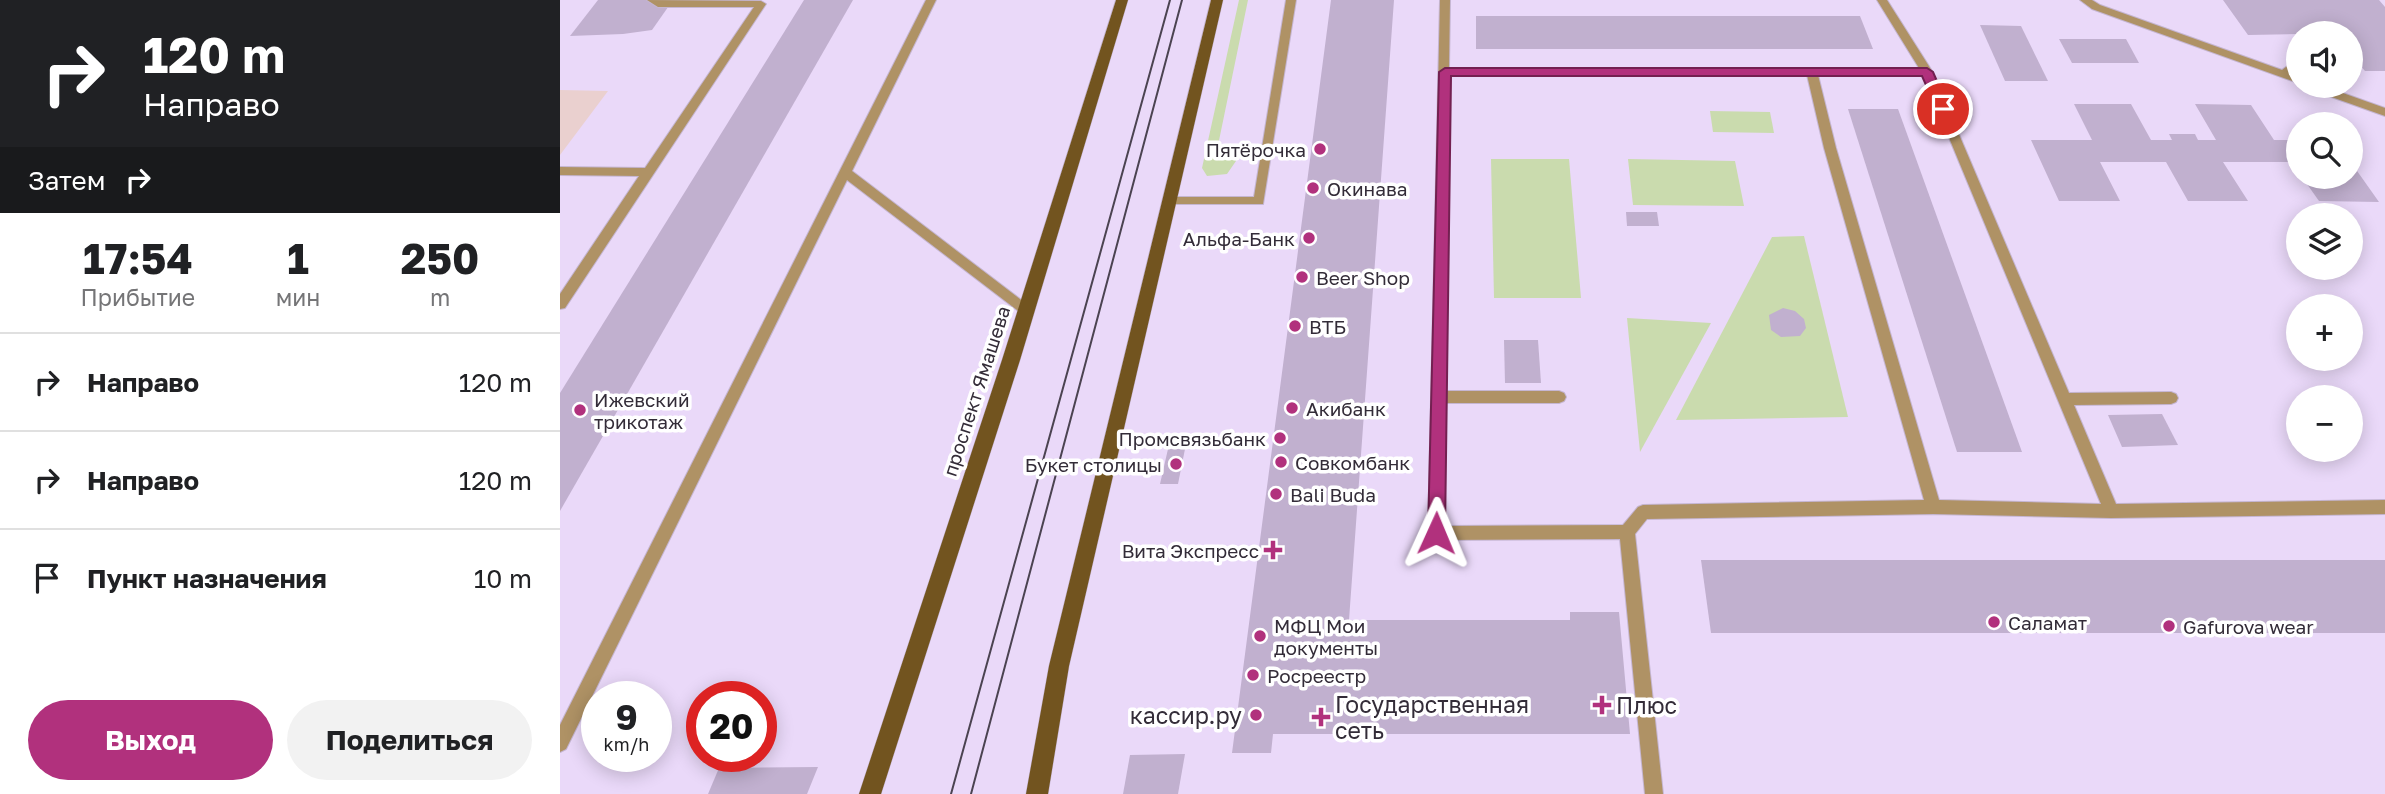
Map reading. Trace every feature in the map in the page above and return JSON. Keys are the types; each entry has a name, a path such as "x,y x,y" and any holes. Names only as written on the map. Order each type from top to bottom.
{"main road":[{"name":"проспект Ямашева","path":"870,794 1122,0"},
{"path":"1037,794 1059,666 1217,0"}],"lane":[{"path":"560,304 761,4 659,4 652,0"},
{"path":"560,743 931,0"},
{"path":"1170,201 1259,201 1291,0"},
{"path":"1445,0 1436,533 1627,532"},
{"path":"1882,0 1927,72 2111,511"},
{"path":"2085,0 2095,7 2286,76"},
{"path":"1445,72 1927,72"},
{"path":"1812,72 1830,148 1933,507"},
{"path":"2283,75 2286,72"},
{"path":"2346,98 2385,112"},
{"path":"560,171 649,172"},
{"path":"844,171 1026,309"},
{"path":"1439,397 1559,397"},
{"path":"2064,399 2171,398"},
{"path":"1654,794 1627,532 1643,512 1933,507 2111,511 2385,507"}],"shaded area":[{"path":"560,90 608,91 560,155"}],"green space":[{"path":"1239,0 1248,0 1216,155 1234,157 1236,161 1227,174 1207,176 1202,168"},
{"path":"1710,111 1770,112 1774,133 1713,132"},
{"path":"1491,159 1569,159 1581,298 1494,298"},
{"path":"1628,159 1735,161 1744,206 1633,205"},
{"path":"1804,236 1848,417 1676,420 1772,237"},
{"path":"1627,318 1711,323 1640,452"}],"building":[{"path":"598,0 673,0 652,30 570,36"},
{"path":"804,0 853,0 560,511 560,393"},
{"path":"1331,0 1394,0 1349,620 1570,620 1570,612 1619,612 1630,734 1273,734 1271,753 1232,753"},
{"path":"2223,0 2379,0 2385,7 2385,71 2365,71 2363,69 2363,21 2286,21 2286,34 2248,35"},
{"path":"1476,16 1860,16 1873,49 1476,49"},
{"path":"1980,25 2021,26 2048,81 2005,81"},
{"path":"2059,39 2126,39 2139,63 2072,63"},
{"path":"2074,104 2131,104 2151,140 2172,140 2169,134 2195,134 2198,140 2216,140 2195,104 2251,105 2274,140 2286,140 2286,162 2223,162 2248,201 2188,201 2166,162 2100,162 2120,201 2059,201 2031,140 2092,140"},
{"path":"1848,109 1898,109 2022,452 1957,452"},
{"path":"2363,179 2379,202 2319,201 2310,189 2363,189"},
{"path":"1626,212 1657,212 1659,226 1627,226"},
{"path":"1783,308 1795,311 1804,319 1806,328 1800,336 1781,337 1771,330 1769,315"},
{"path":"1504,340 1538,340 1541,383 1505,383"},
{"path":"2162,414 2178,445 2122,447 2108,415"},
{"path":"1168,449 1185,449 1178,484 1160,484"},
{"path":"1701,560 2385,560 2385,633 1711,633"},
{"path":"1185,754 1178,794 1123,794 1130,755"},
{"path":"777,767 818,767 807,794 708,794 717,772 777,772"}],"tram line":[{"path":"951,794 1170,0"},
{"path":"971,794 1182,0"}],"place":[{"name":"Пятёрочка","path":"1320,149"},
{"name":"Окинава","path":"1313,188"},
{"name":"Альфа-Банк","path":"1309,238"},
{"name":"Beer Shop","path":"1302,277"},
{"name":"ВТБ","path":"1295,326"},
{"name":"Акибанк","path":"1292,408"},
{"name":"Ижевский трикотаж","path":"580,410"},
{"name":"Промсвязьбанк","path":"1280,438"},
{"name":"Совкомбанк","path":"1281,462"},
{"name":"Букет столицы","path":"1176,464"},
{"name":"Bali Buda","path":"1276,494"},
{"name":"Вита Экспресс","path":"1273,550"},
{"name":"Саламат","path":"1994,622"},
{"name":"Gafurova wear","path":"2169,626"},
{"name":"МФЦ Мои документы","path":"1260,636"},
{"name":"Росреестр","path":"1253,675"},
{"name":"Плюс","path":"1602,705"},
{"name":"кассир.ру","path":"1256,715"},
{"name":"Государственная сеть","path":"1321,717"}],"route":[{"path":"1436,533 1445,72 1927,72 1943,109"}]}
